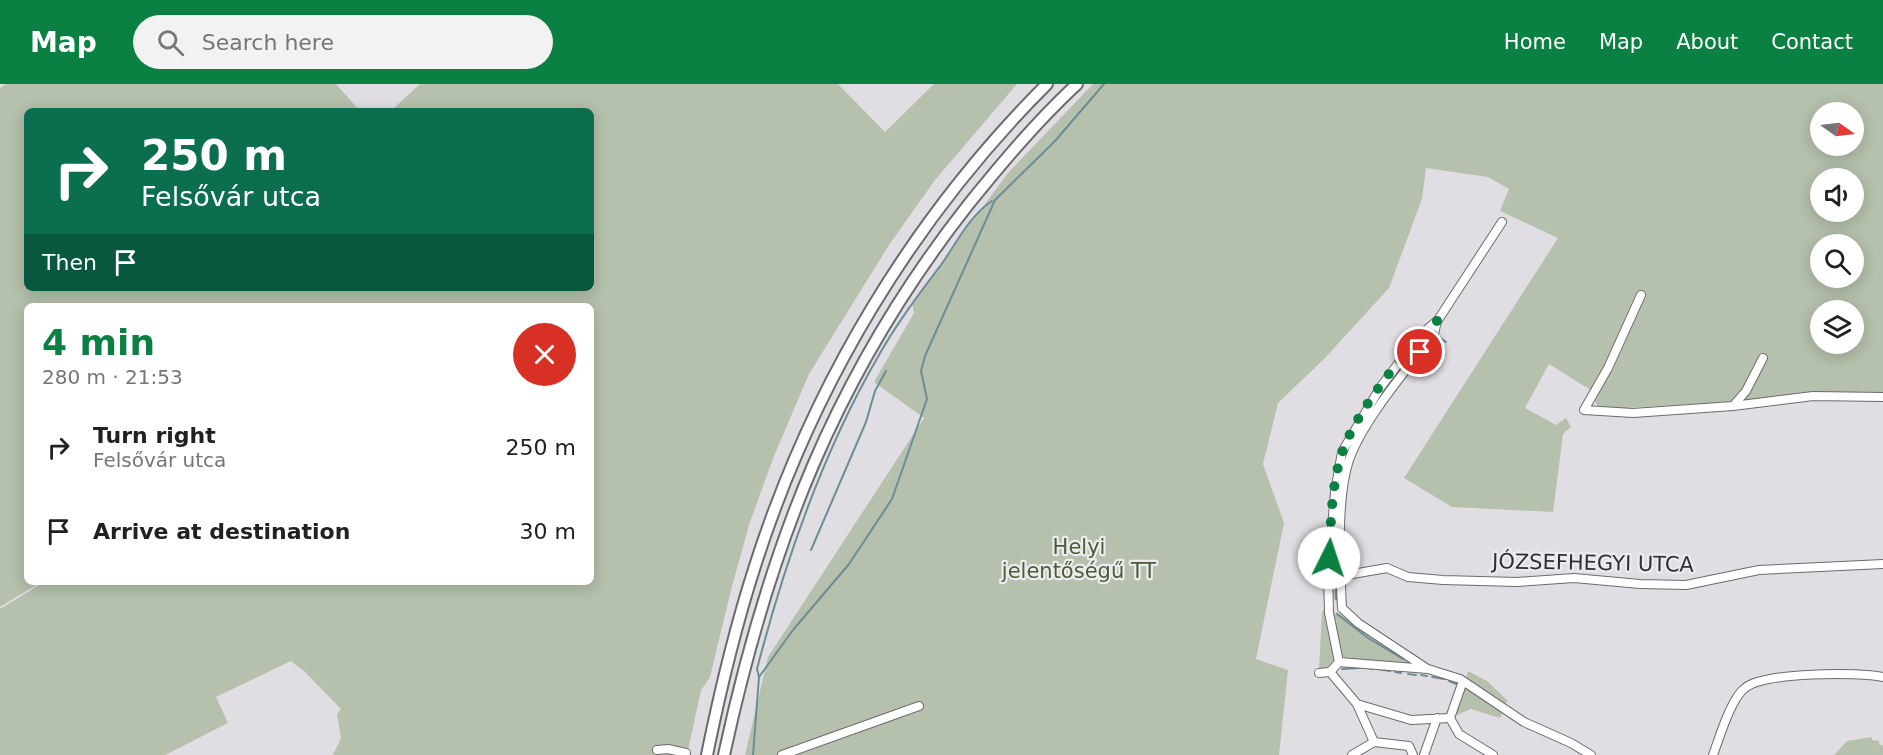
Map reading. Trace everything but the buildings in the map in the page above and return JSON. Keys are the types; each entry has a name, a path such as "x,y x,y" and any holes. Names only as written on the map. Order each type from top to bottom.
{"highway":[{"path":"707,755 730,655 759,555 793,464 833,378 867,313 921,231 980,157 1047,84"},
{"path":"724,755 748,652 777,554 812,463 839,404 884,323 955,221 1017,146 1077,84"}],"street":[{"path":"1319,673 1330,672 1339,662 1334,609 1331,526 1342,452 1380,388 1419,336 1438,320 1502,222"},
{"path":"1641,295 1612,359 1584,410 1666,411 1822,396 1883,397"},
{"path":"1334,609 1341,576 1343,488 1349,461 1370,422 1434,334 1438,320"},
{"path":"1733,406 1746,391 1763,358"},
{"name":"JÓZSEFHEGYI UTCA","path":"1341,576 1387,568 1408,577 1443,579 1516,582 1574,578 1640,584 1686,585 1759,570 1883,564"},
{"path":"1334,609 1358,622 1428,669"},
{"path":"1339,662 1428,669 1463,681 1524,722 1571,743 1591,755"},
{"path":"1330,672 1334,680 1357,704 1374,742"},
{"path":"1713,755 1734,704 1744,688 1756,682 1800,676 1864,673 1883,677"},
{"path":"1463,681 1450,718 1459,734 1493,755"},
{"path":"1357,704 1411,720 1450,718"},
{"path":"782,755 919,706"},
{"path":"1424,755 1437,718"},
{"path":"1352,755 1374,742 1410,746 1413,755"},
{"path":"657,750 668,749 686,753"}],"green space":[{"path":"6,84 336,84 357,108 24,108 24,291 594,291 594,108 394,108 420,84 838,84 885,132 934,84 1017,84 935,180 889,245 809,374 774,456 750,522 710,677 701,690 687,755 333,755 341,738 337,714 341,709 291,661 216,697 228,723 165,755 0,755 0,609 39,585 594,585 594,303 24,303 24,585 36,585 0,607 0,88"},
{"name":"Helyi jelentőségű TT","path":"1093,84 1883,84 1883,393 1607,409 1597,405 1589,389 1549,364 1525,408 1556,425 1566,418 1571,427 1563,434 1553,512 1452,507 1404,478 1558,238 1500,211 1509,189 1488,177 1426,168 1422,199 1389,288 1325,358 1278,403 1263,464 1284,523 1256,659 1288,670 1279,755 745,755 768,657 924,418 874,382 914,313 912,302 1008,173"},
{"path":"1380,393 1386,393 1348,459 1337,603 1331,594 1334,529 1344,455"},
{"path":"1322,611 1326,611 1336,660 1332,667 1319,669"},
{"path":"1337,612 1418,665 1343,659 1332,616"},
{"path":"1468,671 1487,681 1508,701 1505,704 1466,678"},
{"path":"1465,686 1503,711 1500,718 1471,709 1450,718 1461,689"},
{"path":"1872,737 1872,740 1879,741 1879,744 1883,746 1883,755 1834,755 1847,741"}],"waterway":[{"path":"759,677 793,630 849,564 892,499 927,399 921,371 925,356 995,200 1055,141 1104,84"},
{"path":"753,755 759,677 757,669 793,548 823,469 859,392 893,332 970,222 992,201"},
{"path":"1401,370 1429,332 1433,333"},
{"path":"1436,335 1446,342"},
{"path":"811,550 866,422 875,391 886,371"},
{"path":"1344,464 1354,439"},
{"path":"1336,548 1336,599"},
{"path":"1337,614 1368,638 1403,659"},
{"path":"1342,669 1360,668"},
{"path":"1367,668 1373,669"},
{"path":"1378,669 1390,671"},
{"path":"1395,672 1401,673"},
{"path":"1408,674 1416,675"},
{"path":"1421,675 1427,676"},
{"path":"1432,677 1444,679"},
{"path":"1449,681 1456,684"}],"route":[{"path":"1329,558 1337,473 1342,452 1350,434 1374,396 1419,336 1438,320 1434,334 1420,352"}]}
